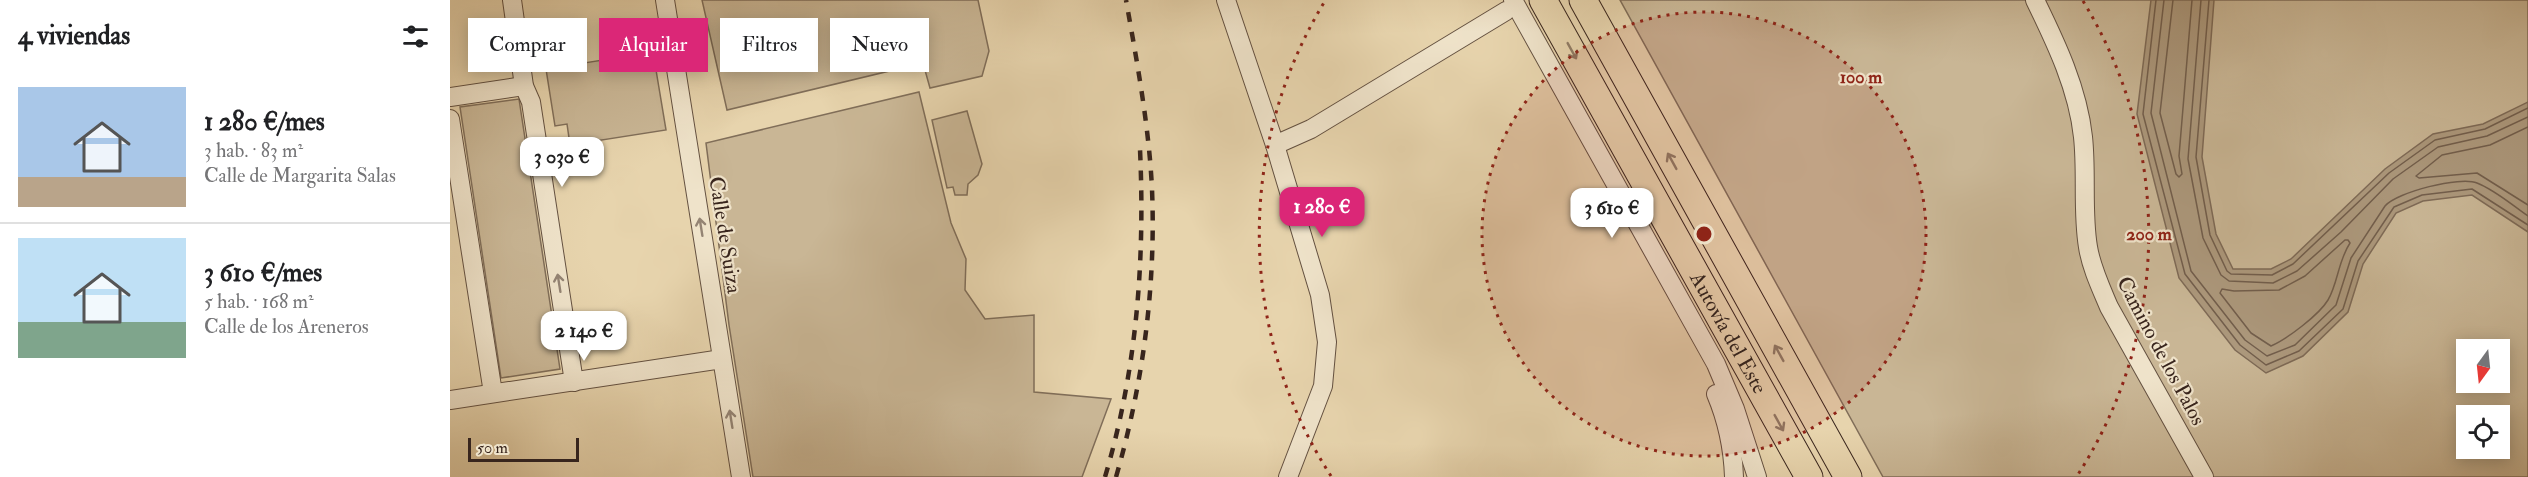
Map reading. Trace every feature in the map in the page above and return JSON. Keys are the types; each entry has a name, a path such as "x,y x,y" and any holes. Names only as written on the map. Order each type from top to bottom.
{"highway":[{"name":"Autovía del Este","path":"1544,0 1809,477"},
{"name":"Autovía del Este","path":"1584,0 1848,477"}],"street":[{"path":"512,0 524,86 531,102 574,382"},
{"name":"Calle de Suiza","path":"665,0 741,477"},
{"path":"1226,0 1275,145 1320,295 1328,342 1323,386 1288,477"},
{"name":"Camino de los Palos","path":"2035,0 2058,50 2079,114 2084,163 2084,221 2088,250 2098,280 2109,307 2204,477"},
{"path":"1275,145 1311,129 1506,4"},
{"path":"1506,4 1705,369 1724,413 1734,460 1734,477"},
{"path":"1506,4 1716,364 1736,409 1757,477"},
{"path":"450,97 524,86"},
{"path":"450,119 493,393"},
{"path":"450,400 722,359"}],"shaded area":[{"path":"702,0 978,0 989,51 982,76 930,88 926,72 929,72 929,18 830,18 830,72 885,72 727,110 708,18 706,18"},
{"path":"1620,0 2528,0 2528,477 1883,477"},
{"path":"599,61 599,72 656,72 666,130 570,145 567,124 555,126 546,72 587,72 587,62"},
{"path":"919,92 951,223 966,259 965,290 985,319 1034,315 1034,392 1111,399 1082,477 753,477 729,325 706,143"},
{"path":"519,99 560,369 501,378 460,107"},
{"path":"967,111 982,164 978,175 968,184 967,195 955,195 953,187 947,188 932,120"}],"water":[{"path":"2151,0 2214,0 2202,157 2216,234 2233,269 2271,269 2291,259 2385,169 2433,134 2483,124 2528,102 2528,232 2472,195 2423,201 2396,213 2363,264 2348,312 2303,356 2266,373 2235,350 2179,278 2137,114"}],"railway":[{"path":"1116,477 1134,406 1146,334 1153,225 1148,142 1126,0"},
{"path":"1105,477 1125,396 1136,314 1140,274 1140,149"}]}
